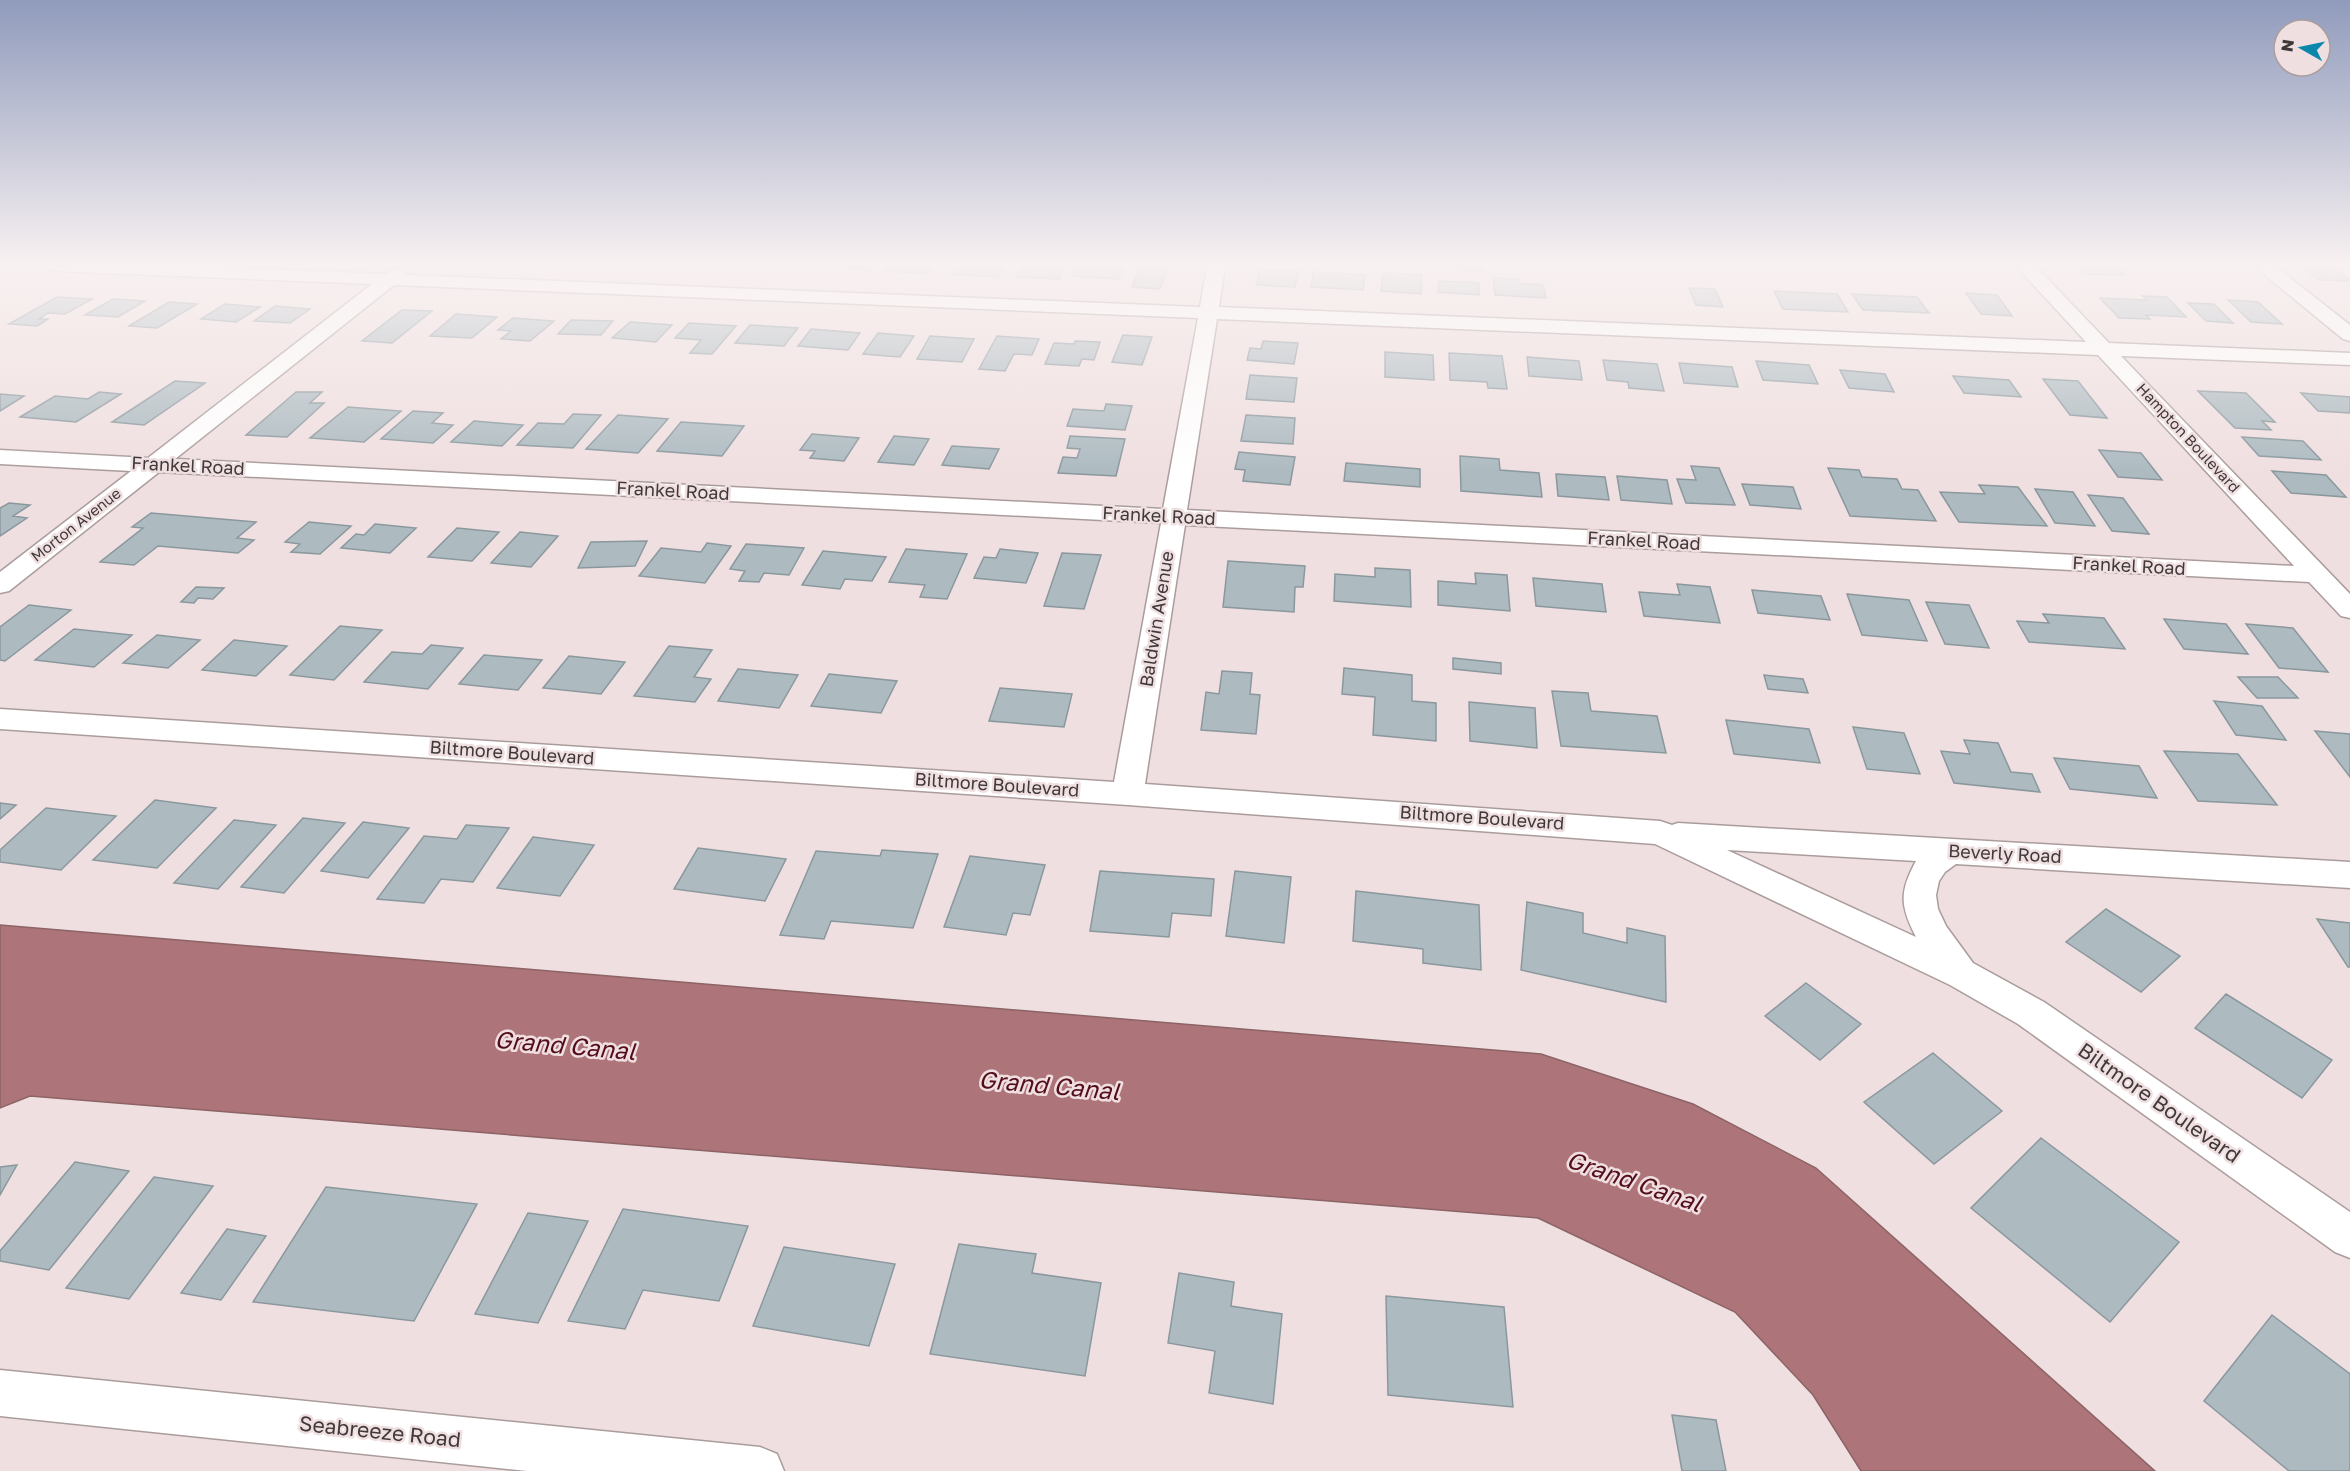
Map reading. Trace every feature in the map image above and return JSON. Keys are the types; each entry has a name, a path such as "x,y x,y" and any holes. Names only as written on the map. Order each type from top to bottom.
{"street":[{"name":"Morton Avenue","path":"0,585 319,335"},
{"name":"Baldwin Avenue","path":"1128,794 1204,335"},
{"path":"1747,335 2350,359"},
{"name":"Hampton Boulevard","path":"2090,335 2350,610"},
{"name":"Frankel Road","path":"0,457 2317,575"},
{"name":"Biltmore Boulevard","path":"0,719 1128,794 1574,825 1660,834 1963,975 2031,1013 2350,1237"},
{"name":"Beverly Road","path":"1660,834 2350,875"},
{"name":"Biltmore Boulevard","path":"1951,851 1930,866 1923,877 1920,906 1924,920 1939,946 1963,975"},
{"name":"Seabreeze Road","path":"0,1393 760,1471"}],"water":[{"name":"Grand Canal","path":"0,925 1541,1054 1693,1104 1816,1168 2155,1471 1861,1471 1813,1395 1735,1312 1538,1218 30,1096 0,1108"}],"building":[{"path":"370,335 402,335 392,343 362,341"},
{"path":"432,335 476,335 472,338 430,336"},
{"path":"506,335 538,335 530,341 501,339"},
{"path":"616,335 663,335 656,342 612,338"},
{"path":"678,335 729,335 712,354 690,353 701,340 675,338"},
{"path":"742,335 793,335 784,346 735,343"},
{"path":"807,335 859,335 848,350 798,346"},
{"path":"877,335 914,336 900,357 863,354"},
{"path":"1123,335 1152,337 1142,365 1112,362"},
{"path":"930,336 974,339 962,362 917,359"},
{"path":"997,336 1039,339 1032,355 1014,354 1005,371 979,369"},
{"path":"1075,341 1100,342 1094,360 1082,359 1079,366 1045,364 1054,343 1074,344"},
{"path":"1263,341 1298,343 1294,364 1247,360 1250,348 1261,349"},
{"path":"1385,352 1433,355 1434,380 1385,377"},
{"path":"1449,353 1502,356 1507,389 1488,388 1487,382 1450,380"},
{"path":"1527,357 1579,361 1582,380 1529,376"},
{"path":"1603,360 1657,364 1664,391 1629,388 1628,382 1607,380"},
{"path":"1756,361 1809,365 1818,384 1763,380"},
{"path":"1679,363 1732,367 1738,387 1684,383"},
{"path":"1840,370 1885,374 1894,392 1849,388"},
{"path":"1250,375 1297,378 1294,402 1246,399"},
{"path":"1953,376 2009,380 2021,397 1964,393"},
{"path":"2043,379 2078,381 2107,418 2070,415"},
{"path":"175,381 205,383 144,425 112,422"},
{"path":"2198,391 2246,393 2275,422 2262,421 2271,430 2235,428"},
{"path":"99,392 121,394 76,422 20,417 55,396 88,399"},
{"path":"296,392 322,392 310,403 324,403 287,437 246,435"},
{"path":"2301,393 2350,397 2350,413 2318,411"},
{"path":"0,394 24,396 0,411"},
{"path":"1106,404 1132,406 1125,430 1067,426 1073,409 1104,411"},
{"path":"348,407 401,411 364,442 310,438"},
{"path":"413,411 443,413 432,423 453,425 433,443 381,439"},
{"path":"573,414 601,415 573,448 517,445 538,423 564,424"},
{"path":"618,415 668,419 638,453 586,449"},
{"path":"1246,415 1295,418 1293,444 1241,441"},
{"path":"474,421 523,425 502,446 451,442"},
{"path":"681,422 744,426 722,456 657,451"},
{"path":"812,434 859,438 844,461 810,458 815,451 800,450"},
{"path":"894,436 929,439 914,465 878,462"},
{"path":"1070,436 1125,439 1116,476 1058,473 1063,457 1077,458 1080,449 1067,448"},
{"path":"2242,437 2303,441 2321,460 2259,456"},
{"path":"952,446 999,449 989,469 942,465"},
{"path":"2099,450 2141,453 2162,480 2118,477"},
{"path":"1239,452 1295,457 1290,485 1243,481 1245,470 1235,469"},
{"path":"1460,456 1499,459 1500,470 1539,473 1542,497 1461,491"},
{"path":"1346,463 1420,469 1420,487 1344,481"},
{"path":"1691,466 1719,468 1735,505 1686,503 1677,479 1696,480"},
{"path":"1828,468 1859,470 1862,477 1897,479 1902,489 1918,490 1936,521 1850,516"},
{"path":"2272,471 2326,475 2346,497 2291,493"},
{"path":"1556,474 1605,477 1609,500 1558,496"},
{"path":"1617,476 1667,480 1672,504 1621,500"},
{"path":"1742,484 1793,487 1801,509 1750,505"},
{"path":"1979,485 2018,487 2047,526 1959,522 1940,492 1985,494"},
{"path":"2035,489 2073,492 2095,526 2055,523"},
{"path":"2088,495 2123,498 2149,534 2112,531"},
{"path":"9,503 30,505 13,516 27,518 0,536 0,508"},
{"path":"151,513 256,522 237,538 254,540 238,553 158,546 134,565 100,562 143,528 132,527"},
{"path":"309,522 351,526 320,554 291,552 300,544 285,542"},
{"path":"375,524 416,528 390,553 341,548 356,534 364,535"},
{"path":"457,528 499,532 472,561 428,557"},
{"path":"520,532 558,536 531,567 491,563"},
{"path":"647,541 635,566 578,568 591,542"},
{"path":"707,543 731,546 705,583 639,576 661,548 701,552"},
{"path":"746,544 804,548 789,575 764,573 759,582 739,581 745,571 730,569"},
{"path":"906,549 967,554 947,599 920,597 925,585 889,582"},
{"path":"1000,549 1038,553 1026,583 974,578 984,557 996,558"},
{"path":"823,551 886,557 872,581 845,579 840,589 802,585"},
{"path":"1062,553 1101,555 1084,609 1044,606"},
{"path":"1228,561 1305,566 1303,587 1295,587 1294,612 1223,607"},
{"path":"1375,568 1410,570 1411,607 1334,601 1335,574 1375,577"},
{"path":"1475,573 1507,575 1510,611 1438,605 1438,581 1476,584"},
{"path":"1533,578 1602,584 1606,612 1536,606"},
{"path":"1677,584 1710,587 1720,623 1644,616 1639,592 1680,595"},
{"path":"196,587 224,588 213,599 198,598 194,603 181,602"},
{"path":"1752,590 1821,596 1830,620 1758,613"},
{"path":"1847,594 1909,600 1927,641 1862,635"},
{"path":"1926,602 1969,605 1989,648 1945,644"},
{"path":"29,605 71,610 5,661 0,660 0,627"},
{"path":"2043,614 2104,618 2125,649 2029,642 2017,621 2049,623"},
{"path":"2164,619 2226,624 2248,654 2184,649"},
{"path":"2246,624 2293,628 2328,672 2279,668"},
{"path":"340,626 382,630 334,680 290,675"},
{"path":"74,629 132,635 94,667 35,660"},
{"path":"157,635 200,640 168,668 123,663"},
{"path":"234,640 287,646 256,676 202,670"},
{"path":"431,645 463,648 428,689 364,682 392,652 422,654"},
{"path":"669,646 712,650 694,677 711,679 695,702 634,696"},
{"path":"484,655 542,660 518,690 459,684"},
{"path":"569,656 625,662 601,694 543,688"},
{"path":"1453,658 1501,663 1501,674 1453,669"},
{"path":"1344,668 1412,675 1412,701 1436,703 1436,741 1373,735 1375,697 1342,694"},
{"path":"738,669 798,675 779,708 718,701"},
{"path":"1222,671 1252,673 1250,694 1260,695 1256,734 1201,730 1206,692 1219,694"},
{"path":"829,674 897,681 881,713 811,706"},
{"path":"1764,675 1803,679 1808,693 1768,689"},
{"path":"2238,677 2278,677 2298,698 2257,698"},
{"path":"1000,688 1072,694 1064,727 989,721"},
{"path":"1552,691 1588,693 1591,711 1657,716 1666,753 1561,746"},
{"path":"2214,701 2262,706 2286,740 2236,735"},
{"path":"1469,702 1535,708 1537,748 1470,741"},
{"path":"1726,720 1809,729 1820,763 1734,754"},
{"path":"1853,727 1904,733 1920,774 1867,769"},
{"path":"2315,731 2350,734 2350,777"},
{"path":"1964,740 1998,743 2011,772 2032,774 2040,792 1954,783 1941,751 1970,754"},
{"path":"2164,751 2238,754 2277,805 2198,801"},
{"path":"2054,758 2139,766 2157,798 2070,789"},
{"path":"155,800 216,808 157,868 93,860"},
{"path":"0,803 16,805 0,819"},
{"path":"46,808 116,816 61,870 0,862 0,850"},
{"path":"303,818 345,823 284,893 241,887"},
{"path":"234,820 276,825 218,889 174,883"},
{"path":"363,822 409,828 368,878 321,871"},
{"path":"466,825 509,828 473,882 441,879 424,903 377,899 424,836 457,839"},
{"path":"533,837 594,845 560,896 497,888"},
{"path":"698,848 786,859 765,901 674,889"},
{"path":"882,850 938,854 913,928 831,921 824,939 780,935 816,851 880,856"},
{"path":"970,856 1045,865 1030,915 1013,913 1006,935 944,927"},
{"path":"1100,871 1214,879 1211,916 1172,913 1169,937 1090,931"},
{"path":"1235,871 1291,877 1284,943 1226,936"},
{"path":"1356,891 1479,905 1481,970 1423,963 1423,949 1353,941"},
{"path":"1527,902 1583,913 1583,933 1627,943 1627,928 1665,936 1666,1002 1521,970"},
{"path":"2106,909 2180,956 2141,992 2066,942"},
{"path":"2317,919 2350,923 2350,967 2348,967"},
{"path":"1806,983 1861,1024 1820,1060 1765,1016"},
{"path":"2226,994 2332,1060 2302,1098 2195,1028"},
{"path":"1933,1053 2002,1111 1934,1164 1864,1102"},
{"path":"2041,1138 2179,1242 2110,1322 1971,1208"},
{"path":"75,1162 129,1171 49,1270 0,1261 0,1251"},
{"path":"17,1165 0,1195 0,1167"},
{"path":"154,1177 213,1186 129,1299 66,1288"},
{"path":"326,1187 477,1204 414,1321 253,1302"},
{"path":"623,1209 748,1226 719,1301 643,1290 625,1329 568,1321"},
{"path":"528,1213 588,1221 538,1323 475,1314"},
{"path":"227,1229 266,1236 221,1300 181,1293"},
{"path":"959,1244 1036,1254 1032,1273 1101,1283 1085,1376 930,1354"},
{"path":"784,1247 895,1264 869,1346 753,1326"},
{"path":"1179,1273 1234,1282 1231,1306 1282,1314 1273,1404 1209,1393 1215,1351 1168,1343"},
{"path":"1386,1296 1504,1307 1513,1407 1388,1395"},
{"path":"2272,1315 2350,1374 2350,1471 2289,1471 2204,1401"},
{"path":"1672,1415 1716,1420 1726,1471 1682,1471"}]}
